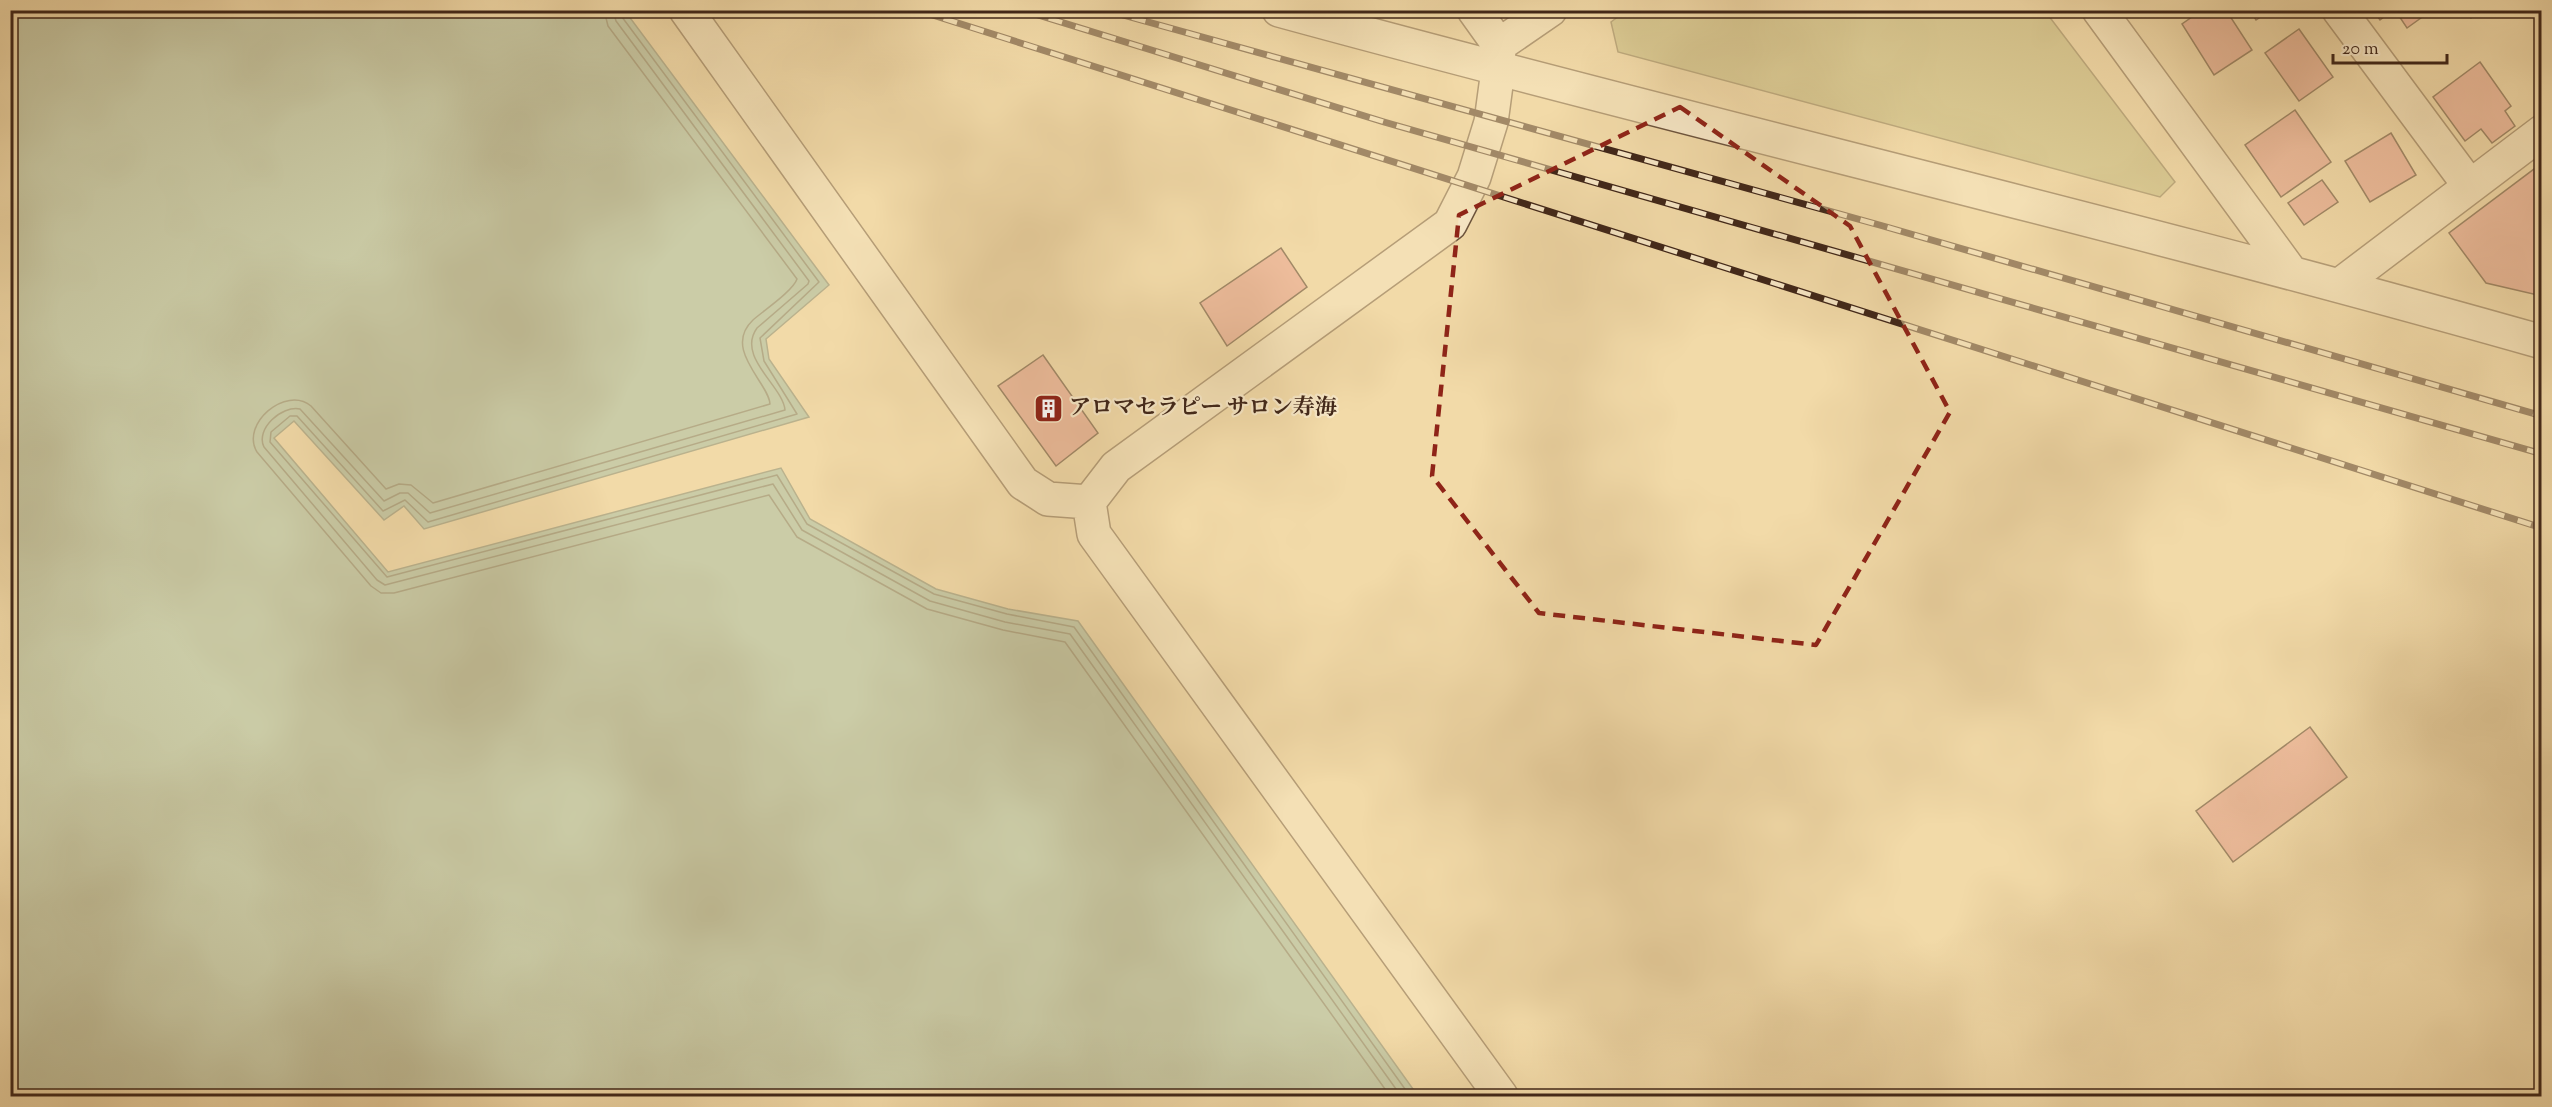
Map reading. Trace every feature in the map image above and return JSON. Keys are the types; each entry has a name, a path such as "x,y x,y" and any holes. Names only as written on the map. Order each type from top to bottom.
{"street":[{"path":"686,10 1023,483 1048,499 1089,502"},
{"path":"1279,10 1498,58 2290,271 2541,342"},
{"path":"1474,10 1498,58 1491,122 1474,177 1450,224 1116,467 1089,502 1094,534 1501,1096"},
{"path":"1498,58 1550,10"},
{"path":"2099,10 2290,271"},
{"path":"2339,10 2469,185"},
{"path":"2340,285 2541,132"}],"highlighted area":[{"path":"1680,107 1850,226 1950,412 1816,645 1539,613 1432,476 1459,215"}],"shaded area":[{"path":"1627,10 2045,11 2175,182 2160,197 1618,52 1611,22"}],"water":[{"path":"10,11 625,11 829,285 766,339 769,359 809,417 424,529 404,506 384,520 294,421 274,438 388,572 781,468 810,519 936,589 1008,609 1078,621 1418,1096 11,1096"}],"building":[{"path":"2202,10 2226,10 2252,50 2214,75 2182,24"},
{"path":"2250,10 2271,10 2256,20"},
{"path":"2373,10 2393,10 2380,20"},
{"path":"2395,10 2432,10 2407,28"},
{"path":"2465,10 2480,10 2471,18"},
{"path":"2299,29 2333,77 2299,101 2265,53"},
{"path":"2480,62 2511,106 2505,111 2515,126 2492,143 2481,129 2465,141 2433,97"},
{"path":"2295,110 2331,162 2281,197 2245,145"},
{"path":"2391,133 2416,175 2370,202 2345,161"},
{"path":"2542,163 2542,296 2486,283 2449,233"},
{"path":"2322,180 2338,202 2304,225 2288,203"},
{"path":"1281,248 1307,287 1227,346 1200,303"},
{"name":"アロマセラピー サロン寿海","path":"1043,355 1098,433 1056,466 998,386"},
{"path":"2310,727 2347,777 2233,862 2196,811"}],"railway":[{"path":"917,10 2542,528"},
{"path":"1022,10 1384,122 2542,454"},
{"path":"1105,10 1883,226 2542,416"}],"place":[{"name":"アロマセラピー サロン寿海","path":"1048,409"}]}
